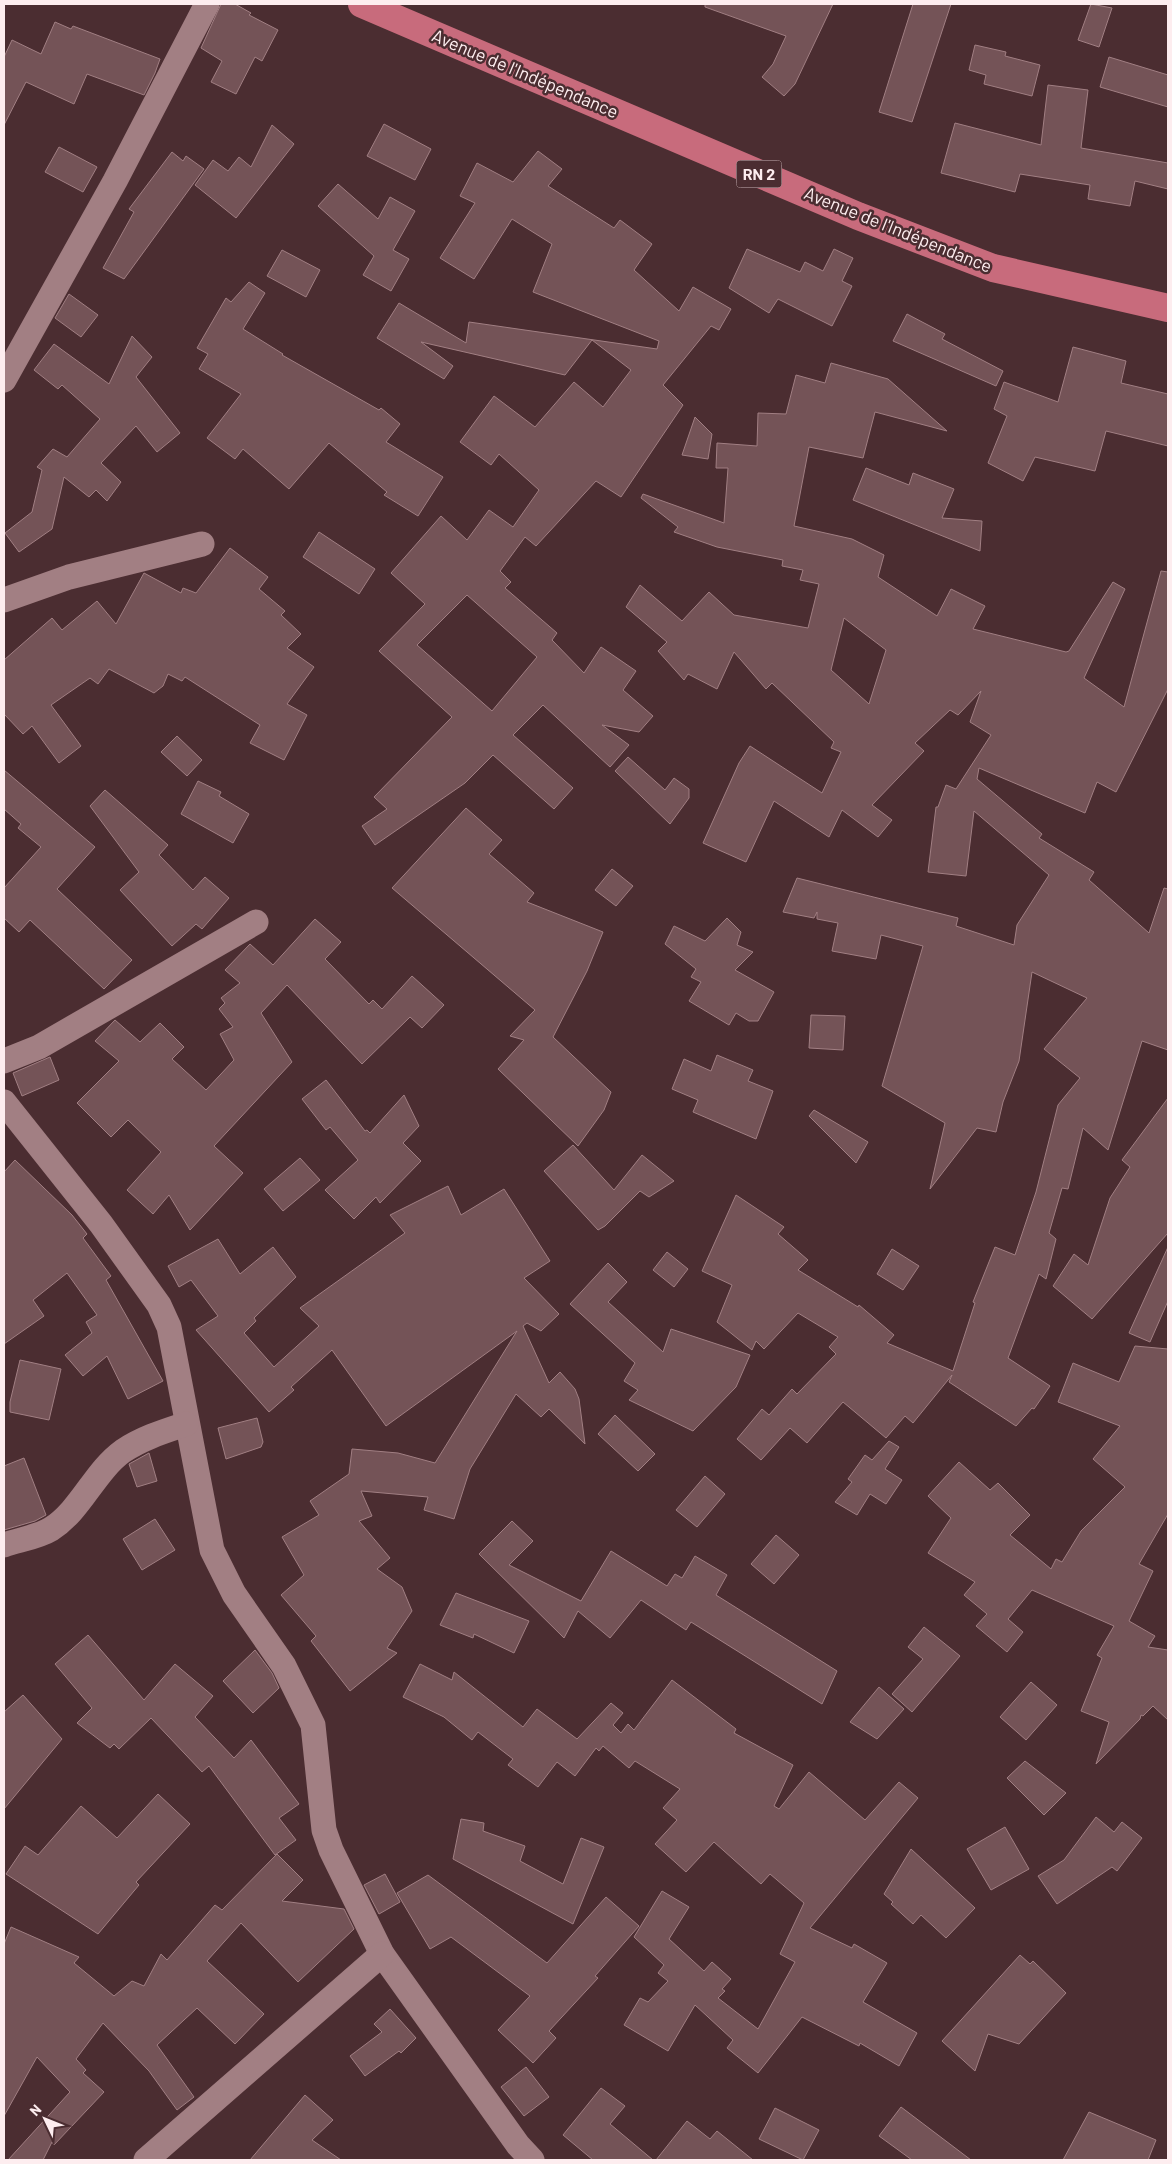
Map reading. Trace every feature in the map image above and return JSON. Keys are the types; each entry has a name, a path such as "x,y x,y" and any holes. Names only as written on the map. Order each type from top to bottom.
{"main road":[{"name":"Avenue de l'Indépendance","path":"362,4 858,216 993,268 1168,308"}],"street":[{"path":"4,380 115,181 207,4"},
{"path":"4,600 69,577 202,544"},
{"path":"4,1061 38,1047 256,922"},
{"path":"4,1102 101,1224 159,1305 169,1327 186,1424 212,1550 234,1594 284,1666 313,1725 324,1830 331,1850 382,1954 518,2145 532,2160"},
{"path":"4,1545 50,1530 66,1516 106,1467 123,1451 146,1438 186,1424"},
{"path":"146,2160 382,1954"}],"building":[{"path":"221,4 235,4 251,13 249,15 278,30 262,61 255,57 236,94 211,82 222,61 201,48"},
{"path":"705,4 833,4 795,84 784,96 762,77 773,64 786,36 705,7"},
{"path":"913,4 951,4 912,122 879,112"},
{"path":"1091,4 1112,8 1099,47 1078,40"},
{"path":"55,22 71,29 73,26 160,59 144,95 87,74 74,104 26,82 4,125 4,57 12,40 41,54"},
{"path":"975,45 1006,52 1005,56 1040,65 1032,96 984,84 986,75 969,70"},
{"path":"1109,57 1168,75 1168,107 1100,87"},
{"path":"1048,85 1088,90 1081,148 1168,163 1168,189 1135,181 1130,206 1088,199 1090,185 1020,174 1015,192 941,173 955,123 1041,145"},
{"path":"384,124 431,149 415,180 367,156"},
{"path":"272,125 294,144 236,218 195,185 213,160 228,171 239,157 251,167"},
{"path":"59,147 97,167 83,192 45,172"},
{"path":"538,151 562,169 548,186 614,228 620,220 652,244 634,270 679,311 693,287 731,309 719,330 711,326 663,385 683,405 621,497 596,481 536,546 525,537 500,571 511,582 505,588 557,633 552,640 584,673 601,647 636,671 623,690 653,716 639,732 602,725 629,745 610,767 543,705 513,735 573,788 554,809 493,755 465,783 375,845 362,826 387,809 374,797 452,717 379,651 425,604 391,573 441,516 467,540 489,510 513,527 539,490 499,454 491,465 460,442 494,396 535,427 574,382 603,407 631,370 592,340 565,375 421,342 453,366 444,379 377,338 399,303 466,343 469,322 657,349 659,341 533,292 552,244 512,219 474,279 440,258 475,203 460,196 477,163 513,182","holes":["467,595 537,657 492,711 417,645"]},
{"path":"172,152 183,161 186,156 204,169 124,279 103,268 134,212 129,209"},
{"path":"338,184 378,219 390,197 415,211 393,250 409,259 391,291 363,275 374,256 318,206"},
{"path":"747,249 800,272 805,262 823,271 834,249 853,258 842,281 852,286 832,326 778,299 769,313 729,288"},
{"path":"282,250 320,270 306,297 267,276"},
{"path":"249,282 265,293 243,329 282,355 379,410 381,408 400,424 386,442 443,477 418,516 384,495 387,492 329,443 289,489 243,449 235,459 207,438 241,394 199,369 208,354 197,348 226,298 231,302"},
{"path":"69,294 98,315 81,337 55,318"},
{"path":"907,314 945,334 942,339 1003,371 996,386 893,341"},
{"path":"132,336 152,357 136,377 180,433 157,452 136,426 101,463 121,482 107,501 96,490 89,497 64,477 52,529 19,552 5,533 32,512 42,470 37,467 53,449 67,457 100,419 62,385 58,389 34,370 54,344 109,384"},
{"path":"1073,347 1126,361 1121,383 1168,394 1168,446 1106,431 1095,471 1035,457 1023,481 988,463 1007,416 994,409 1004,382 1058,402"},
{"path":"831,363 888,379 947,431 875,412 863,458 809,447 794,526 852,539 884,555 878,577 937,616 951,589 985,606 973,629 1066,652 1069,651 1113,582 1125,589 1084,678 1124,707 1161,571 1168,572 1168,689 1116,792 1097,782 1085,813 979,768 977,779 1042,834 1039,838 1094,872 1089,880 1149,933 1164,888 1168,889 1168,1050 1142,1041 1108,1150 1083,1128 1068,1189 1062,1188 1049,1233 1056,1239 1046,1279 1039,1274 1008,1358 1050,1386 1034,1409 1032,1408 1016,1426 949,1382 952,1375 913,1423 905,1416 886,1438 843,1402 807,1443 790,1428 761,1460 737,1439 762,1409 769,1415 792,1389 797,1394 836,1354 829,1347 838,1337 798,1313 764,1349 756,1341 752,1350 717,1322 732,1285 702,1271 736,1195 784,1227 778,1234 808,1260 798,1270 858,1307 859,1305 894,1335 887,1343 953,1371 975,1303 973,1302 995,1247 1015,1255 1036,1192 1058,1105 1080,1078 1044,1049 1087,998 1032,972 1019,1061 1003,1102 996,1132 977,1128 930,1189 945,1123 882,1086 923,946 881,935 876,959 832,951 838,923 817,919 817,912 814,918 783,912 797,878 958,918 956,926 1014,945 1017,925 1049,875 974,811 966,876 928,872 936,807 938,807 946,785 956,789 991,735 970,722 981,691 958,715 950,710 915,743 924,751 872,805 892,820 878,837 842,810 829,837 774,801 746,862 703,843 739,763 750,746 822,793 841,752 831,748 834,742 772,683 766,689 734,652 717,689 688,674 684,680 658,651 667,642 626,607 640,585 682,621 709,592 734,615 808,628 819,584 800,580 803,570 782,566 783,560 717,547 674,532 678,527 641,498 643,494 724,523 728,468 716,468 717,443 757,446 758,413 786,414 796,375 825,383","holes":["844,618 886,650 869,704 831,670"]},
{"path":"695,417 712,434 708,459 682,455"},
{"path":"866,468 909,485 913,473 954,489 942,518 982,521 980,551 853,500"},
{"path":"319,532 375,569 359,594 303,557"},
{"path":"230,548 268,577 259,589 285,611 281,615 301,634 287,648 314,667 287,704 307,715 284,760 250,743 260,725 185,677 182,681 168,674 163,686 154,693 109,669 98,684 90,678 51,705 81,746 59,763 32,726 23,734 4,714 4,660 52,618 62,630 97,601 116,624 144,573 181,593 183,588 196,593"},
{"path":"177,736 202,760 187,776 161,752"},
{"path":"628,757 665,790 674,778 689,789 689,798 670,824 615,771"},
{"path":"4,770 95,847 57,889 132,960 104,989 30,920 19,932 4,918 4,888 41,847 18,828 21,824 4,809"},
{"path":"198,781 221,792 219,796 249,814 233,843 181,814"},
{"path":"105,790 168,845 159,855 193,890 205,877 229,898 202,929 196,924 172,946 120,890 139,872 90,806"},
{"path":"466,808 502,840 489,854 534,893 527,902 603,932 587,971 553,1037 611,1092 604,1110 578,1146 498,1069 524,1040 510,1036 535,1010 392,888"},
{"path":"612,869 633,886 616,906 595,890"},
{"path":"727,918 741,932 737,945 753,952 735,970 774,992 758,1021 749,1021 736,1013 729,1025 689,1001 701,982 691,977 696,969 665,944 674,926 705,941"},
{"path":"315,919 341,942 325,959 369,1004 373,1000 382,1009 412,976 444,1005 422,1028 410,1017 362,1064 287,985 261,1013 292,1062 214,1146 243,1173 190,1230 169,1195 153,1214 127,1190 161,1152 128,1120 111,1137 77,1103 119,1061 95,1041 115,1020 140,1042 160,1023 184,1047 172,1059 206,1090 234,1060 220,1034 233,1027 219,1009 225,1003 221,998 240,983 225,970 250,944 273,965"},
{"path":"811,1015 845,1016 843,1050 809,1048"},
{"path":"717,1055 753,1070 748,1081 773,1091 756,1139 693,1112 698,1100 672,1089 684,1059 711,1071"},
{"path":"50,1057 59,1080 22,1096 13,1073"},
{"path":"326,1080 365,1131 367,1130 370,1133 404,1095 419,1126 403,1143 421,1161 380,1203 376,1197 354,1219 325,1190 358,1160 330,1127 326,1130 302,1099"},
{"path":"1168,1098 1168,1233 1092,1319 1053,1286 1074,1254 1088,1265 1110,1198 1130,1167 1122,1160"},
{"path":"814,1110 868,1142 856,1163 809,1116"},
{"path":"573,1145 614,1190 642,1155 674,1181 649,1197 640,1191 605,1226 598,1230 544,1171"},
{"path":"300,1158 320,1180 283,1211 264,1189"},
{"path":"15,1160 72,1215 87,1234 83,1238 111,1276 106,1280 163,1381 128,1399 107,1356 83,1376 65,1355 92,1333 86,1322 97,1315 67,1273 33,1300 44,1316 4,1344 4,1172"},
{"path":"448,1186 461,1215 504,1189 550,1261 524,1278 559,1314 541,1331 527,1323 523,1326 549,1383 560,1372 575,1389 579,1399 585,1444 549,1409 541,1417 516,1394 470,1469 454,1519 424,1510 428,1497 361,1491 372,1516 359,1521 390,1558 377,1569 402,1587 412,1611 387,1648 397,1653 350,1691 311,1641 316,1636 281,1595 304,1575 282,1537 319,1515 310,1501 349,1474 352,1449 398,1453 435,1463 517,1331 386,1426 332,1350 291,1387 294,1390 269,1412 196,1330 218,1316 191,1280 179,1287 168,1266 218,1239 240,1274 273,1247 296,1277 254,1318 256,1321 244,1333 274,1367 319,1326 300,1308 405,1233 390,1215"},
{"path":"1168,1247 1168,1301 1150,1342 1129,1333"},
{"path":"892,1249 919,1266 903,1290 877,1274"},
{"path":"667,1252 688,1269 674,1287 653,1270"},
{"path":"608,1263 627,1282 608,1302 663,1352 671,1329 750,1355 736,1387 693,1431 629,1400 638,1390 624,1381 635,1363 570,1304"},
{"path":"1135,1346 1168,1349 1168,1514 1139,1564 1153,1571 1129,1621 1155,1636 1148,1647 1168,1650 1168,1720 1153,1706 1143,1716 1141,1715 1140,1719 1096,1764 1109,1722 1081,1711 1102,1658 1097,1655 1114,1626 1032,1590 1008,1619 1023,1632 1007,1652 976,1626 987,1614 964,1595 975,1582 928,1553 951,1518 928,1496 959,1462 990,1490 998,1483 1030,1515 1010,1535 1051,1569 1056,1559 1062,1562 1081,1531 1125,1487 1093,1459 1120,1426 1058,1402 1073,1363 1119,1382"},
{"path":"20,1360 61,1369 49,1420 10,1412 10,1402"},
{"path":"615,1415 655,1454 638,1471 598,1434"},
{"path":"257,1418 263,1442 261,1447 226,1459 218,1428"},
{"path":"889,1441 899,1447 885,1469 902,1480 886,1504 870,1494 857,1515 835,1502 852,1482 848,1479 865,1455 872,1460"},
{"path":"149,1453 157,1481 137,1487 129,1464"},
{"path":"24,1458 46,1515 35,1521 4,1530 4,1466"},
{"path":"705,1476 725,1494 697,1527 676,1510"},
{"path":"155,1519 175,1550 142,1570 123,1539"},
{"path":"512,1521 533,1541 509,1565 581,1601 611,1551 667,1586 675,1574 682,1578 695,1556 727,1575 716,1595 837,1671 822,1704 691,1622 686,1630 641,1600 610,1638 578,1611 564,1638 479,1554"},
{"path":"776,1535 799,1555 774,1584 751,1564"},
{"path":"456,1593 529,1621 514,1653 474,1634 473,1638 440,1625"},
{"path":"924,1627 960,1656 912,1712 892,1694 923,1659 908,1647"},
{"path":"88,1635 144,1700 175,1664 213,1696 195,1717 234,1758 251,1740 299,1804 279,1818 296,1840 275,1855 209,1766 202,1772 151,1718 119,1749 114,1744 110,1748 77,1723 92,1708 55,1664"},
{"path":"255,1650 272,1673 279,1688 253,1713 223,1681"},
{"path":"420,1664 452,1680 454,1672 523,1727 537,1709 577,1739 611,1703 623,1713 613,1725 621,1733 628,1724 634,1730 672,1680 736,1729 734,1733 793,1765 774,1806 779,1809 809,1772 865,1820 899,1782 918,1798 810,1928 852,1948 854,1944 887,1963 863,2002 917,2033 899,2066 860,2043 859,2046 802,2017 758,2073 727,2048 733,2040 695,2005 668,2051 624,2025 640,1998 648,2002 668,1981 658,1973 664,1965 634,1937 662,1891 689,1907 669,1939 704,1971 712,1962 731,1979 722,1989 725,1991 718,1998 758,2029 795,1962 780,1954 804,1903 770,1874 761,1884 714,1842 686,1872 655,1844 677,1820 663,1808 680,1789 635,1761 629,1768 603,1746 599,1751 596,1748 575,1776 557,1762 538,1787 508,1765 513,1759 478,1732 472,1740 444,1717 403,1697"},
{"path":"1031,1682 1057,1705 1026,1740 1000,1717"},
{"path":"879,1687 904,1709 877,1739 850,1722"},
{"path":"23,1695 62,1739 4,1809 4,1712"},
{"path":"1025,1761 1066,1793 1044,1815 1007,1778"},
{"path":"158,1794 190,1824 136,1882 139,1885 98,1934 6,1874 25,1846 38,1855 81,1806 117,1838"},
{"path":"1096,1817 1114,1832 1122,1822 1142,1838 1117,1871 1112,1867 1057,1904 1038,1876 1064,1860"},
{"path":"461,1819 484,1823 483,1831 525,1846 520,1861 563,1884 581,1838 604,1847 573,1924 453,1859"},
{"path":"1005,1827 1029,1869 991,1890 967,1849"},
{"path":"911,1849 975,1908 946,1938 921,1915 913,1924 891,1904 893,1902 884,1894"},
{"path":"277,1854 303,1880 282,1901 344,1909 354,1929 298,1982 241,1923 207,1961 264,2014 235,2044 197,2008 157,2045 194,2097 177,2110 149,2071 103,2023 76,2059 86,2070 83,2073 104,2092 54,2145 52,2142 43,2160 8,2160 70,2092 37,2057 4,2116 4,1944 11,1927 79,1957 74,1963 114,1996 132,1981 144,1986 161,1954 167,1960 215,1905 222,1910"},
{"path":"385,1874 400,1902 379,1914 364,1885"},
{"path":"428,1875 547,1963 606,1897 639,1926 595,1976 598,1978 549,2031 556,2038 533,2063 498,2030 530,1996 451,1937 430,1949 397,1893"},
{"path":"1020,1955 1030,1964 1033,1961 1066,1993 1019,2044 988,2034 975,2071 942,2041"},
{"path":"390,2009 416,2038 401,2053 399,2051 365,2076 350,2056 382,2032 374,2024"},
{"path":"526,2067 549,2097 524,2116 501,2087"},
{"path":"601,2088 625,2106 610,2124 653,2160 593,2160 563,2135"},
{"path":"305,2095 333,2120 312,2140 341,2160 250,2160"},
{"path":"901,2107 971,2160 912,2160 879,2136"},
{"path":"775,2108 819,2130 803,2160 759,2139"},
{"path":"1089,2112 1156,2140 1148,2160 1063,2160"},
{"path":"687,2121 710,2139 717,2131 753,2160 656,2160"}]}
